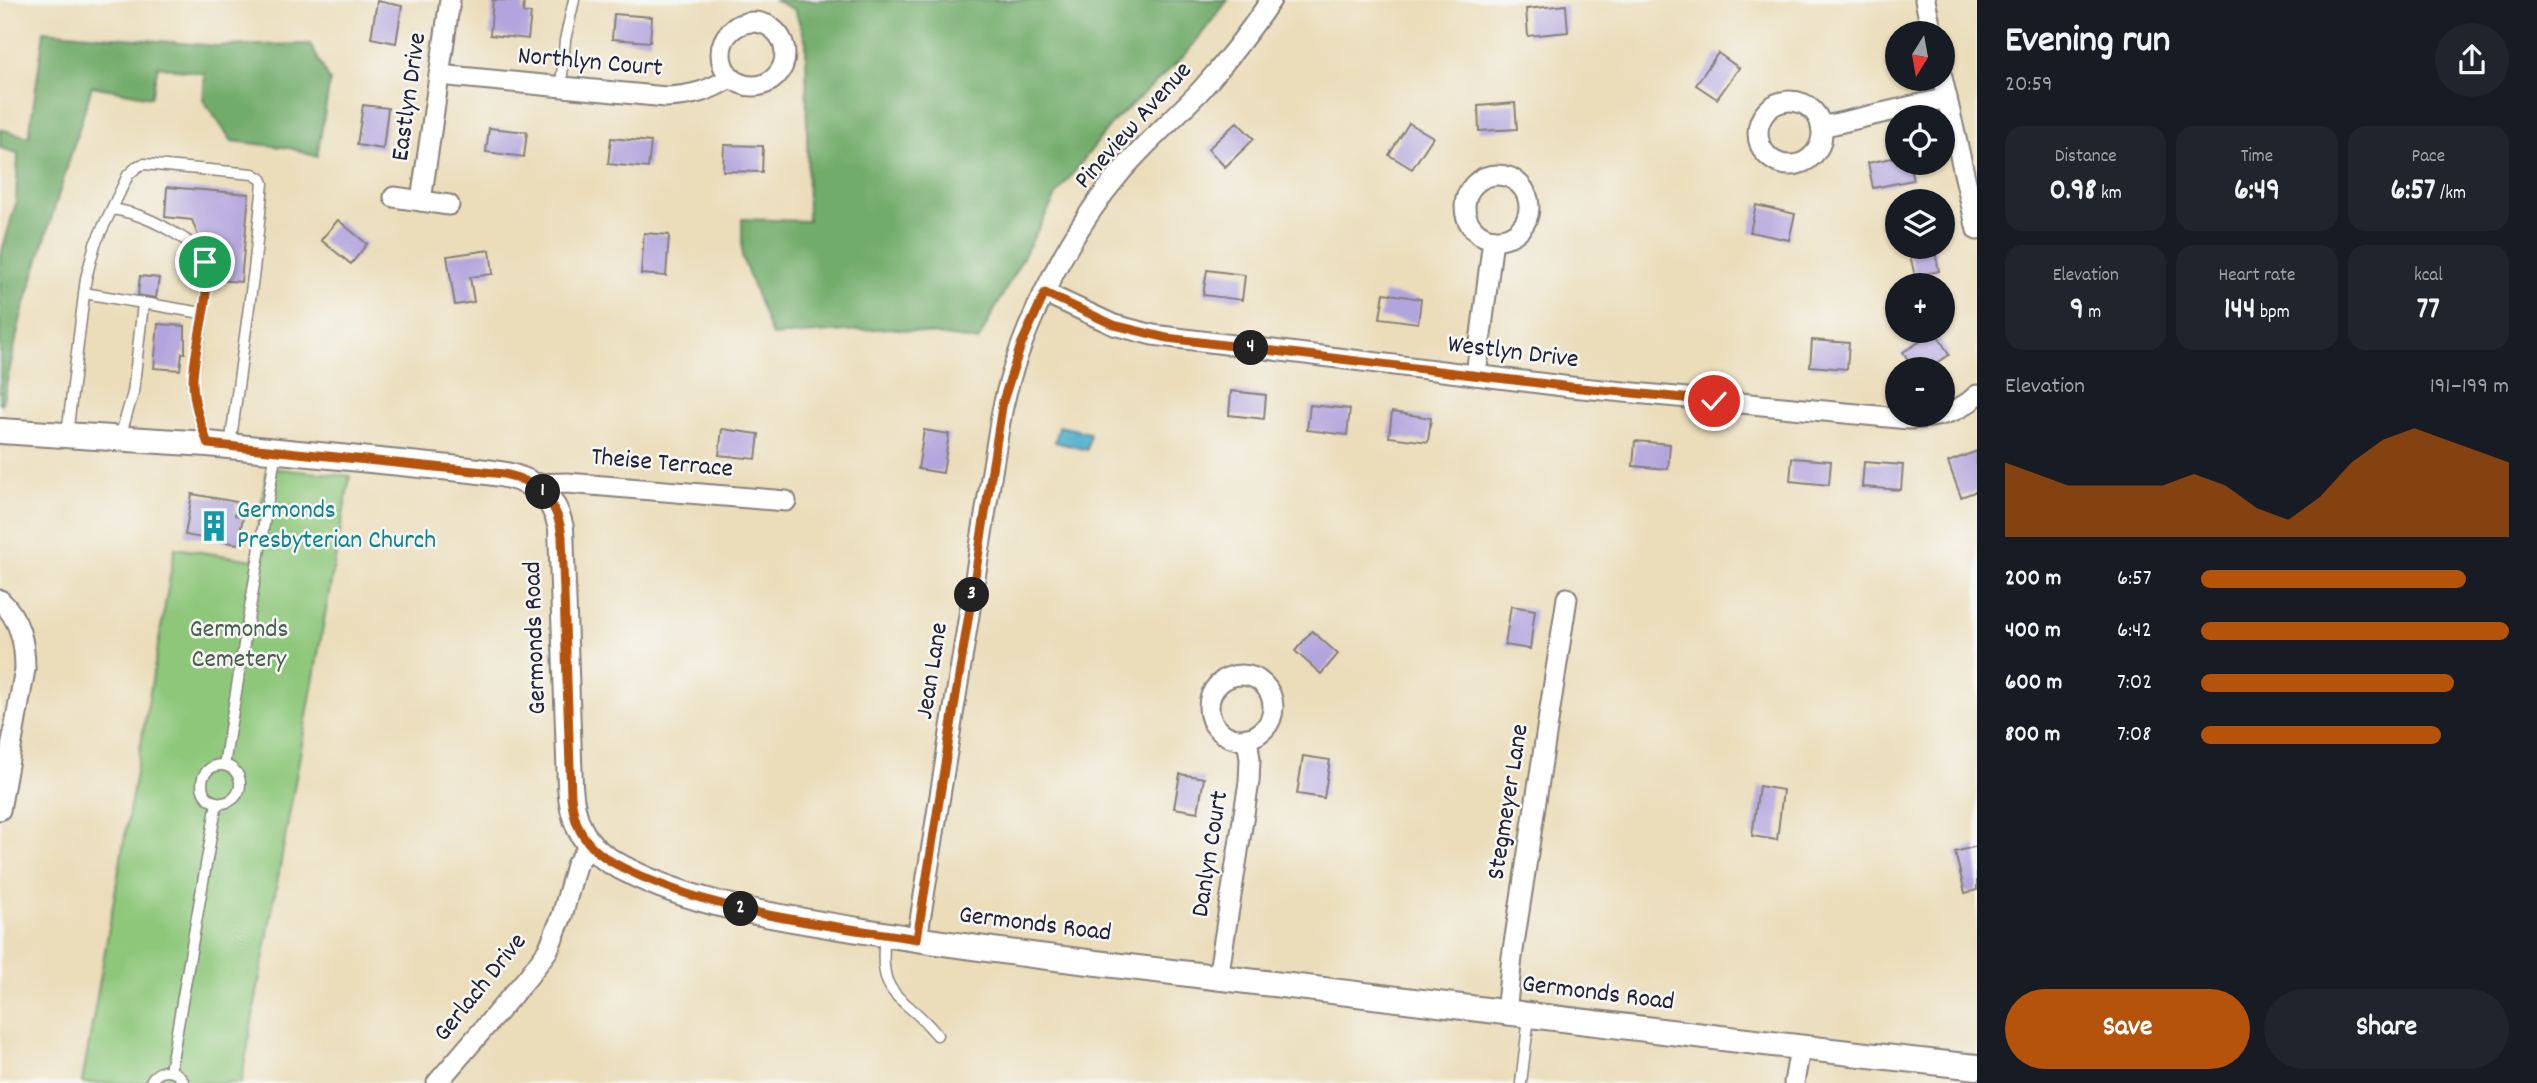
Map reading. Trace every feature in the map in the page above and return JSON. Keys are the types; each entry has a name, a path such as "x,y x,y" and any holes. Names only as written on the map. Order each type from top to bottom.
{"street":[{"name":"Eastlyn Drive","path":"421,201 450,0"},
{"name":"Pineview Avenue","path":"1045,293 1077,235 1108,188 1217,71 1271,0"},
{"path":"1925,0 1930,21"},
{"name":"Northlyn Court","path":"439,75 680,97 707,91 731,77"},
{"path":"1946,91 1977,230"},
{"path":"1821,127 1947,97"},
{"name":"Eastlyn Drive","path":"394,197 449,205"},
{"path":"1476,375 1493,239"},
{"name":"Westlyn Drive","path":"1045,293 1114,325 1153,335 1622,392 1909,419 1931,418 1953,412 1977,395"},
{"name":"Jean Lane","path":"917,939 1003,401 1021,345 1045,293"},
{"path":"0,431 219,445 497,473 533,484"},
{"name":"Theise Terrace","path":"533,484 567,483 786,501"},
{"name":"Germonds Road","path":"533,484 551,502 561,528 571,796 578,826 590,845 603,857 631,872 695,897 750,911 1014,954 1977,1067"},
{"name":"Stegmeyer Lane","path":"1518,1015 1512,957 1567,598"},
{"path":"0,600 18,622 25,653 25,669 0,810"},
{"name":"Danlyn Court","path":"1218,978 1249,782 1247,738"},
{"name":"Gerlach Drive","path":"437,1083 548,950 562,916 576,865 590,845"},
{"path":"1794,1083 1800,1048"}],"lane":[{"path":"561,87 565,40 574,0"},
{"path":"67,435 84,293 92,254 128,175 144,164 253,174 261,179 263,188 257,247 219,445"},
{"path":"112,209 143,216 158,223 181,237 205,262 207,272 193,390 197,411 219,445"},
{"path":"84,293 202,313"},
{"path":"120,438 133,393 143,304"},
{"path":"223,765 276,451"},
{"path":"223,765 237,774 240,787 230,800 217,802 204,792 202,779 212,767 223,765"},
{"path":"170,1071 217,802"},
{"path":"885,934 884,976 891,990 924,1018 937,1035"},
{"path":"1518,1015 1521,1083"},
{"path":"150,1083 159,1072 170,1071 178,1075 184,1083"}],"green space":[{"path":"774,0 1228,0 1185,55 1113,122 1057,194 978,341 891,328 772,336 742,257 742,219 808,221 806,42 795,10"},
{"path":"44,31 216,46 310,44 330,81 317,157 290,148 232,141 203,100 205,74 158,66 151,97 92,86 21,317 0,404 0,258 16,203 18,153 0,148 0,129 29,137"},
{"name":"Germonds Cemetery","path":"267,468 350,476 241,1083 82,1083 175,548 253,560"}],"water":[{"path":"1059,426 1090,433 1087,450 1055,442"}],"building":[{"path":"493,0 524,1 523,13 531,13 528,39 490,35"},
{"path":"377,1 402,6 396,43 371,38"},
{"path":"1566,5 1568,32 1528,36 1526,9"},
{"path":"614,14 652,17 650,42 612,39"},
{"path":"1718,53 1739,68 1717,99 1696,85"},
{"path":"1515,103 1517,129 1479,131 1478,106"},
{"path":"363,105 388,108 383,149 357,145"},
{"path":"1237,122 1254,139 1225,167 1208,149"},
{"path":"1409,123 1433,137 1412,169 1389,155"},
{"path":"489,128 527,132 524,157 486,152"},
{"path":"611,138 651,142 648,168 608,164"},
{"path":"724,145 763,146 762,172 723,171"},
{"path":"1885,159 1885,175 1912,175 1913,180 1873,188 1868,163"},
{"path":"167,187 249,194 241,282 217,280 220,253 200,241 192,220 165,217"},
{"path":"1756,205 1795,214 1789,240 1750,232"},
{"path":"338,220 367,244 351,264 321,240"},
{"path":"644,233 669,235 666,276 641,274"},
{"path":"490,250 493,274 470,277 474,302 455,305 447,256"},
{"path":"1911,259 1936,259 1939,271 1914,273"},
{"path":"1207,270 1245,275 1242,300 1203,295"},
{"path":"140,276 159,278 156,298 138,295"},
{"path":"1384,293 1421,299 1418,323 1380,318"},
{"path":"158,324 185,326 185,353 182,353 180,370 154,368"},
{"path":"1812,340 1849,343 1847,369 1810,366"},
{"path":"1918,343 1942,343 1949,355 1906,357 1903,352"},
{"path":"1231,391 1266,395 1264,419 1229,415"},
{"path":"1310,405 1350,409 1347,435 1307,430"},
{"path":"1392,412 1431,418 1428,442 1389,437"},
{"path":"722,429 759,434 756,459 719,455"},
{"path":"924,430 949,434 943,473 918,469"},
{"path":"1635,441 1670,444 1668,469 1633,466"},
{"path":"1977,451 1977,491 1961,497 1948,462"},
{"path":"1792,458 1831,461 1829,485 1790,481"},
{"path":"1864,462 1903,465 1901,490 1862,487"},
{"name":"Germonds Presbyterian Church","path":"192,494 237,502 235,515 243,517 238,544 185,535"},
{"path":"1511,606 1535,610 1530,649 1505,645"},
{"path":"1312,631 1338,654 1321,674 1295,651"},
{"path":"1303,756 1330,760 1324,798 1297,794"},
{"path":"1180,774 1204,778 1198,812 1174,808"},
{"path":"1759,786 1783,790 1777,840 1752,836"},
{"path":"1977,846 1977,890 1965,893 1955,852"}],"place":[{"name":"Germonds Presbyterian Church","path":"214,526"}],"route":[{"path":"205,262 206,284 193,390 208,444 504,474 533,484 551,502 558,516 562,536 571,796 578,826 590,845 603,857 631,872 695,897 788,918 917,939 1003,401 1021,345 1045,293 1114,325 1167,338 1571,387 1714,401"}]}
